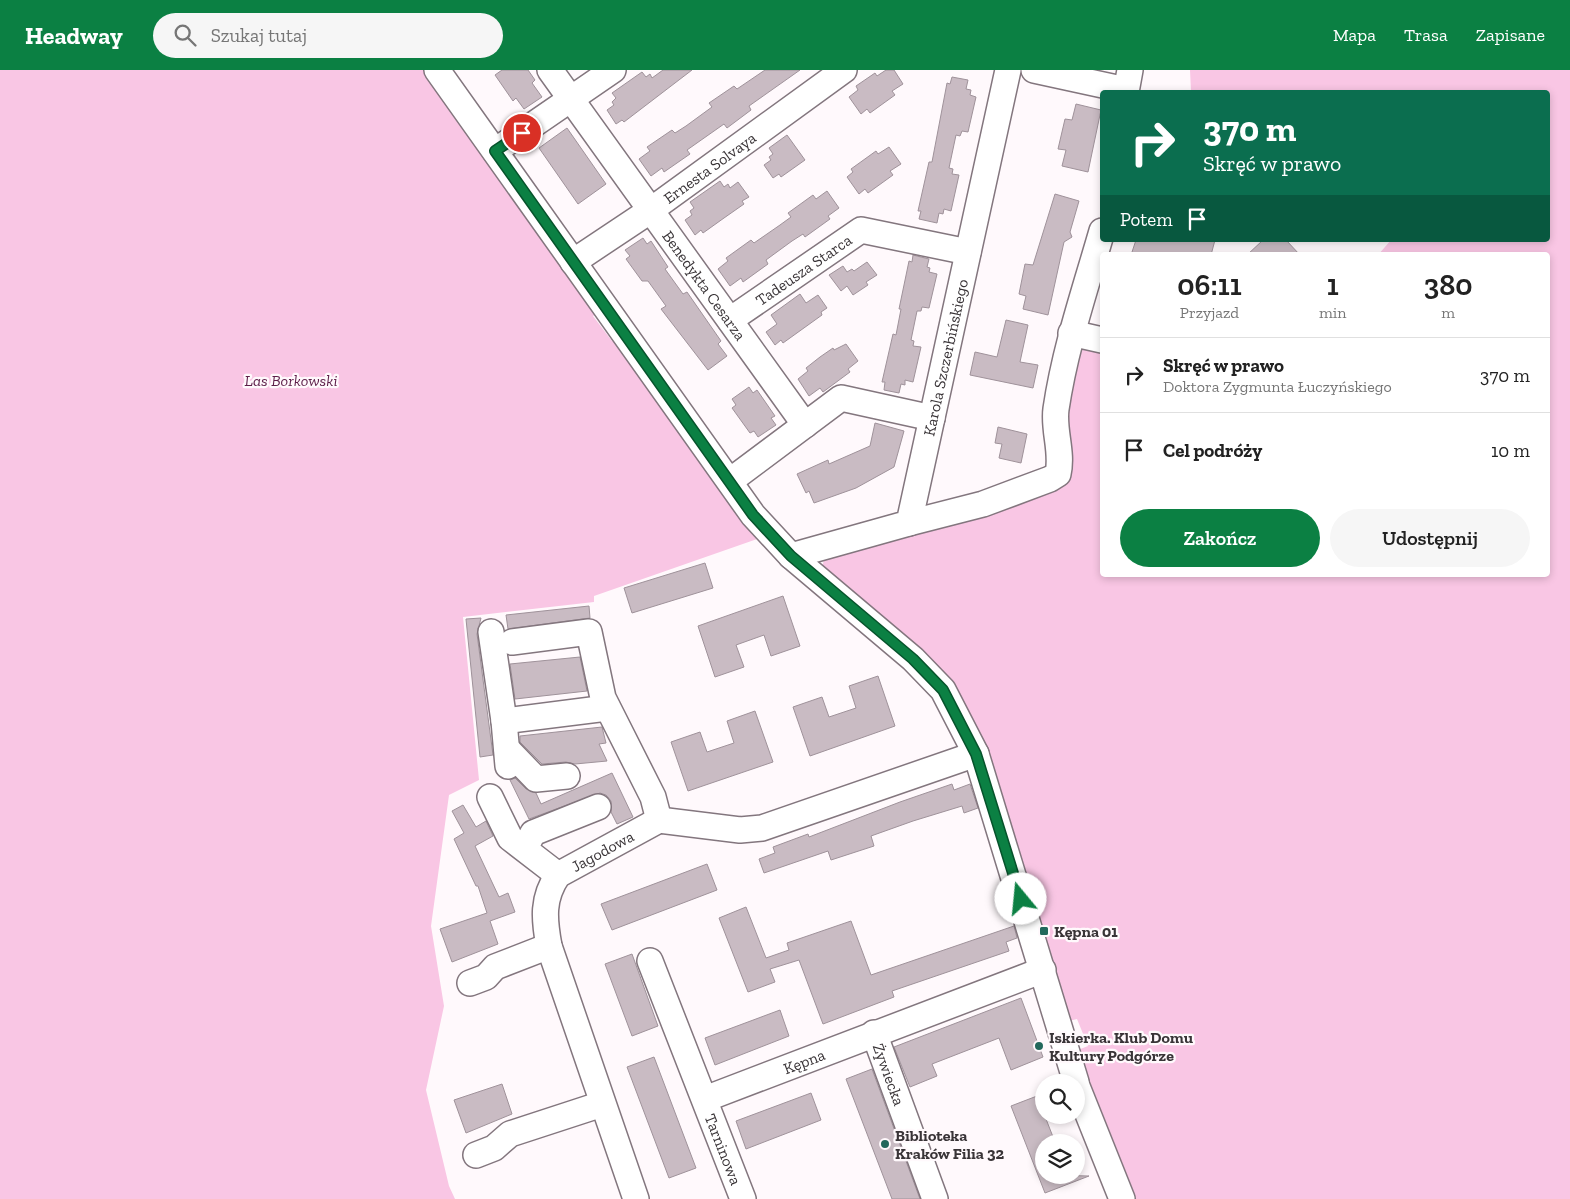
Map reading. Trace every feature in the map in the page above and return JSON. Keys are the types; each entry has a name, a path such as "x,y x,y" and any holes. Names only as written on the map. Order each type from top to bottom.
{"street":[{"path":"437,70 753,515 791,556 913,659 943,690 976,754 1043,970 1065,1053 1073,1074"},
{"name":"Benedykta Cesarza","path":"550,70 804,425"},
{"path":"495,151 613,70"},
{"name":"Ernesta Solvaya","path":"573,262 651,210 844,70"},
{"name":"Karola Szczerbińskiego","path":"909,523 1008,70"},
{"path":"1034,70 1127,84"},
{"name":"Tadeusza Starca","path":"730,320 861,230 968,252"},
{"path":"791,556 983,504 1050,479 1058,474 1060,464 1055,412 1071,333 1100,238"},
{"path":"1071,333 1100,340"},
{"path":"730,481 841,398 932,418"},
{"path":"567,776 536,779 507,757 502,637 589,632 606,708 653,797 659,820 740,830 762,828 976,754"},
{"path":"504,721 606,708"},
{"path":"490,797 510,838 558,875"},
{"path":"525,848 533,833 598,807"},
{"name":"Jagodowa","path":"636,1199 549,946 544,911 550,886 558,875 659,820"},
{"path":"470,983 486,977 496,967 549,946"},
{"path":"650,961 705,1099"},
{"name":"Kępna","path":"705,1099 1043,970"},
{"name":"Żywiecka","path":"874,1034 935,1199"},
{"name":"Tarninowa","path":"705,1099 743,1199"},
{"path":"476,1155 494,1148 510,1134 602,1104"},
{"path":"1085,1106 1122,1199"}],"green space":[{"name":"Las Borkowski","path":"0,70 428,70 600,312 593,316 612,341 618,337 760,538 594,596 594,602 463,617 479,780 449,795 431,926 444,1006 426,1090 449,1186 455,1199 0,1199"},
{"path":"1190,70 1570,70 1570,1199 1134,1199 1085,1081 1085,1074 1082,1074 1073,1052 1088,1046 1077,1019 1069,1021 988,754 822,569 824,559 1067,480 1063,415 1077,343 1100,349 1100,577 1550,577 1550,252 1381,252 1389,242 1550,242 1550,90 1191,90"}],"building":[{"path":"502,70 528,70 535,80 532,83 542,97 524,109 516,98 513,101 495,75"},
{"path":"663,70 692,70 624,122 622,120 616,124 607,110 614,105 612,102 616,98 612,93 642,72 646,77 650,74 652,78"},
{"path":"765,70 800,70 749,106 751,110 727,128 724,124 687,150 690,154 664,172 662,168 651,176 639,159 650,151 647,147 672,130 675,133 686,126 712,107 709,103 734,86 737,89"},
{"path":"886,70 894,70 903,84 892,91 895,95 870,113 867,109 861,114 849,97 858,90 856,86 875,73 877,76"},
{"path":"952,77 968,80 966,89 971,90 970,95 976,97 968,132 962,131 960,136 956,135 949,168 953,169 952,174 959,175 951,211 944,209 943,214 939,213 937,223 919,219 921,211 918,211 929,162 932,162 947,83 950,84"},
{"path":"1076,104 1100,110 1088,172 1062,166 1066,150 1058,149 1065,119 1072,120"},
{"path":"567,128 606,184 578,204 539,148"},
{"path":"787,135 805,160 781,177 779,174 773,178 764,165 771,160 769,157 773,154 769,148"},
{"path":"889,147 901,164 890,171 893,175 868,193 865,189 859,194 847,177 853,172 851,169 876,151 878,154"},
{"path":"720,181 724,187 728,184 730,188 738,182 749,197 742,201 744,204 703,233 701,230 695,235 685,220 692,215 690,211 694,208 690,202"},
{"path":"827,191 839,208 828,216 830,219 805,237 803,234 792,241 766,260 768,264 743,282 741,278 730,286 718,269 728,261 726,258 751,240 754,243 780,225 791,217 788,213 813,195 816,199"},
{"path":"1055,194 1079,201 1070,232 1072,237 1064,242 1048,315 1023,309 1026,296 1019,294 1025,264 1033,265"},
{"path":"643,238 647,244 651,241 668,267 665,269 683,294 687,292 721,341 718,344 727,356 708,370 661,309 666,306 648,281 642,281 626,259 630,256 625,250"},
{"path":"1135,242 1214,242 1212,252 1132,252"},
{"path":"1261,242 1288,242 1297,252 1250,252"},
{"path":"913,255 929,259 927,267 930,268 929,272 937,274 929,308 922,307 921,311 917,311 911,340 914,341 913,346 921,347 913,382 905,380 905,385 901,384 899,393 884,390 885,382 882,382 893,334 896,335 901,309 899,309 909,261 912,262"},
{"path":"867,262 877,275 866,282 868,285 853,295 847,286 841,291 829,275 843,266 847,272 852,269 854,271"},
{"path":"800,294 806,303 818,295 827,308 821,312 822,315 783,343 781,340 775,345 766,332 777,324 771,315"},
{"path":"1006,320 1028,325 1020,362 1038,365 1033,388 970,375 975,352 997,357"},
{"path":"846,344 858,361 848,369 850,372 823,392 820,388 809,396 798,379 808,371 806,368 820,357 833,348 834,350"},
{"path":"749,387 753,393 757,390 775,416 771,418 776,425 758,437 754,431 750,433 732,408 736,405 732,399"},
{"path":"875,423 904,431 894,467 856,488 814,503 809,491 806,493 797,474 828,460 829,464 870,446"},
{"path":"998,427 1027,434 1021,463 999,458 1002,444 995,443"},
{"path":"705,563 713,588 632,613 624,588"},
{"path":"783,596 800,646 771,656 764,635 736,645 744,667 715,677 698,626"},
{"path":"589,606 590,618 508,629 506,615"},
{"path":"481,618 477,634 493,755 480,757 466,619"},
{"path":"580,657 587,691 515,699 510,664"},
{"path":"878,676 895,726 810,756 793,707 822,697 829,717 856,708 849,686"},
{"path":"755,711 773,762 688,791 671,742 700,732 707,752 734,743 727,721"},
{"path":"602,727 606,743 599,744 607,761 575,764 566,762 542,764 520,742 520,736"},
{"path":"612,773 633,817 617,824 611,812 611,801 606,795 600,793 529,819 510,780 515,778 526,789 536,793 541,804"},
{"path":"952,784 954,790 970,784 978,808 964,813 962,806 913,821 871,836 874,846 831,860 828,851 764,873 759,859 775,853 773,847 808,834 809,837"},
{"path":"463,805 476,827 486,821 493,836 475,846 499,897 508,893 515,912 490,921 498,944 452,962 440,929 487,913 478,886 476,886 454,839 464,833 452,811"},
{"path":"707,864 717,890 612,930 601,904"},
{"path":"746,907 766,958 789,950 787,943 851,921 871,975 1014,926 1017,938 1006,942 1009,951 892,991 894,997 823,1024 799,960 770,969 775,982 748,992 719,918"},
{"path":"632,954 658,1026 632,1036 605,964"},
{"path":"1021,998 1043,1057 1011,1070 999,1038 932,1064 937,1076 910,1087 894,1047"},
{"path":"780,1010 789,1036 715,1065 705,1038"},
{"path":"654,1057 696,1168 669,1178 627,1067"},
{"path":"872,1069 920,1199 892,1199 846,1079"},
{"path":"502,1084 512,1114 466,1133 454,1100"},
{"path":"811,1093 821,1120 746,1149 736,1121"},
{"path":"1035,1097 1035,1124 1048,1124 1052,1134 1035,1134 1035,1167 1011,1106"},
{"path":"1041,1184 1068,1184 1045,1193"}],"place":[{"name":"Kępna 01","path":"1044,931"},
{"name":"Iskierka. Klub Domu Kultury Podgórze","path":"1039,1046"},
{"name":"Biblioteka Kraków Filia 32","path":"885,1144"}],"route":[{"path":"522,133 495,151 753,515 791,556 913,659 943,690 976,754 1021,899"}]}
